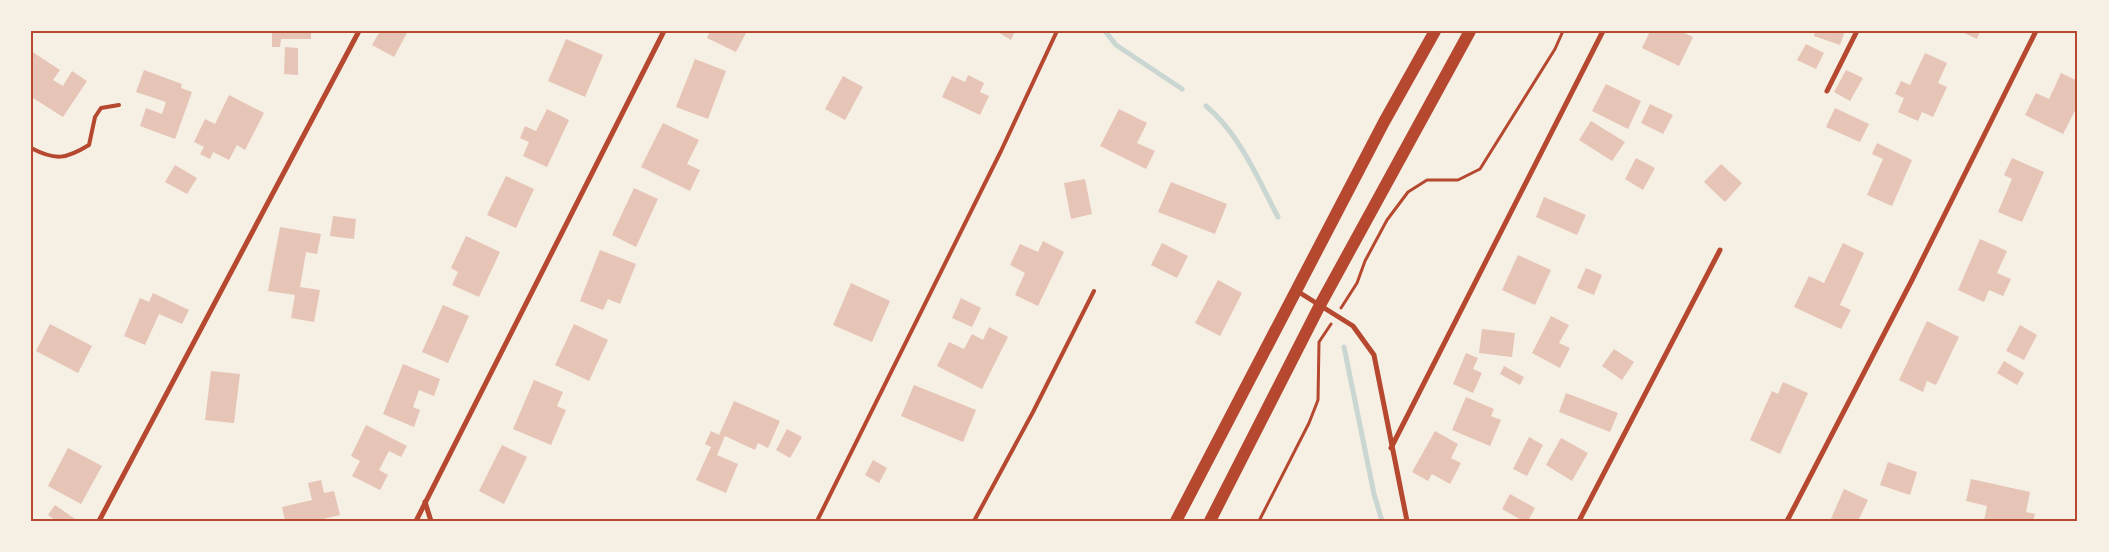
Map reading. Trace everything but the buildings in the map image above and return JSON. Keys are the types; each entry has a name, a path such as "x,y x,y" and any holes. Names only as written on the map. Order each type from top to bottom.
{"main road":[{"path":"1176,521 1384,122 1435,31"},
{"path":"1210,521 1320,305 1470,31"}],"street":[{"path":"99,521 359,31"},
{"path":"416,521 664,31"},
{"path":"1390,448 1603,31"},
{"path":"1827,91 1857,31"},
{"path":"1787,521 1916,272 2036,31"},
{"path":"1579,521 1720,250"},
{"path":"1297,291 1353,326 1374,355 1390,448 1407,521"},
{"path":"425,502 431,521"}],"lane":[{"path":"817,521 1001,151 1057,31"},
{"path":"31,148 42,153 70,156 89,145 95,117 101,108 119,105"},
{"path":"974,521 1033,412 1094,291"}],"path":[{"path":"1259,521 1309,423 1318,400 1319,342 1357,283 1365,261 1387,220 1408,192 1427,180 1458,180 1480,169 1555,49 1563,31"}],"waterway":[{"path":"1105,31 1116,45 1182,89"},
{"path":"1206,106 1218,117 1238,143 1278,217"},
{"path":"1344,347 1374,494 1382,521"}]}
